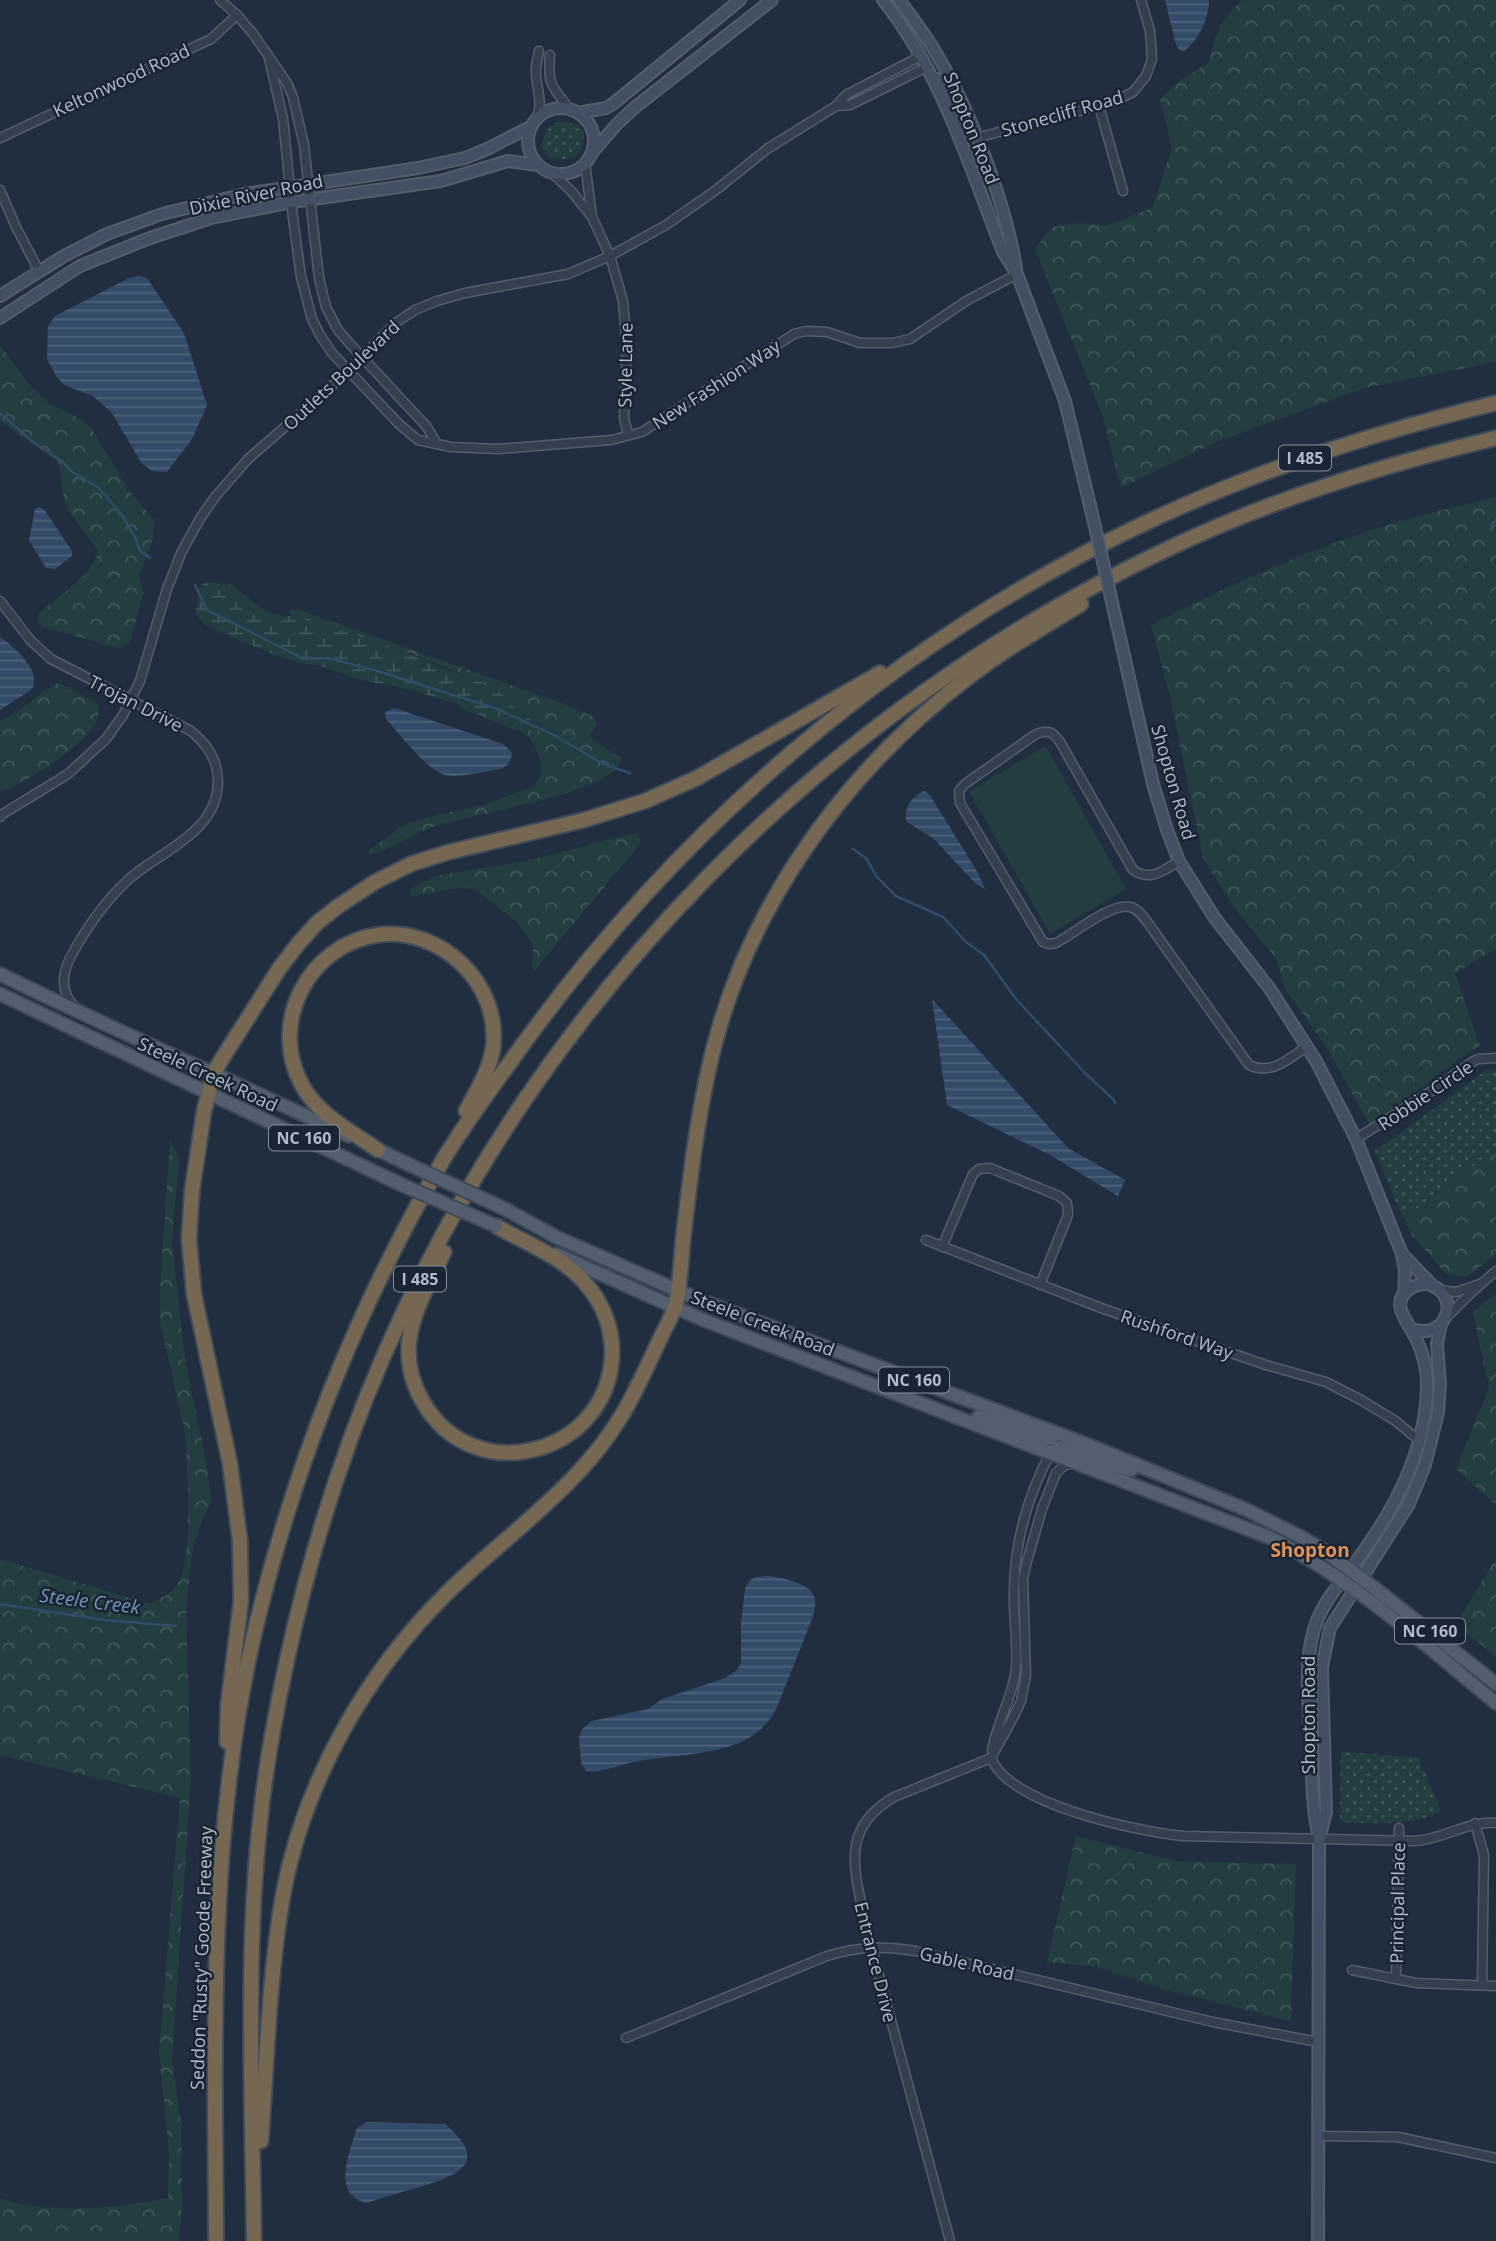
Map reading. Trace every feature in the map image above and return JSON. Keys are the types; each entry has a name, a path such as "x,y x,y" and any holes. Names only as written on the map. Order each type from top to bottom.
{"highway":[{"name":"Seddon \"Rusty\" Goode Freeway","path":"216,2241 214,2066 220,1879 229,1783 242,1697 282,1531 305,1457 354,1332 379,1279 447,1153 541,1018 595,950 670,865 747,790 884,678 953,631 1038,579 1092,550 1202,498 1364,438 1496,403"},
{"name":"I 485","path":"254,2237 251,2004 253,1910 270,1744 285,1667 323,1521 349,1442 384,1354 423,1273 494,1148 561,1049 625,967 695,889 785,801 888,717 973,659 1081,594 1181,542 1293,497 1434,453 1496,438"},
{"path":"254,2237 270,2008 284,1894 304,1820 329,1757 372,1684 420,1622 447,1592 569,1484 599,1450 621,1418 675,1308 688,1198 707,1076 736,979 758,930 795,863 834,809 863,775 938,702 1009,648 1181,542"},
{"path":"220,1879 228,1705 238,1638 241,1567 238,1517 230,1464 199,1320 190,1266 189,1239 192,1191 208,1092 214,1072 279,969 298,944 317,923 365,887 392,872 430,858 584,820 671,790 732,759 953,631"},
{"path":"378,1150 332,1119 310,1097 291,1055 290,1026 292,1012 303,986 322,961 335,951 361,939 396,934 441,947 463,964 481,989 491,1016 494,1040 488,1069 447,1153"},
{"path":"494,1148 415,1315 410,1338 410,1363 416,1388 435,1420 454,1436 475,1447 513,1454 545,1447 569,1435 594,1408 609,1375 611,1335 603,1309 585,1282 559,1262 496,1226"}],"main road":[{"name":"Steele Creek Road","path":"0,974 85,1016 214,1072 505,1209 556,1237 678,1290 962,1397 1247,1510 1301,1537 1359,1584 1496,1684"},
{"name":"Steele Creek Road","path":"0,994 400,1184 675,1308 1261,1534 1346,1574"},
{"path":"919,1401 1003,1423 1045,1439 1052,1438 1055,1433"},
{"path":"1051,1452 1059,1448 1068,1449 1105,1463 1182,1484"},
{"name":"Steele Creek Road","path":"1359,1584 1496,1703"}],"street":[{"path":"220,0 254,35 287,82 293,97 302,136 323,298 338,330 427,427 438,444"},
{"path":"534,122 552,110 575,112 606,108 740,0"},
{"path":"539,51 536,69 540,110 528,142 532,158 552,173 570,173 588,158 634,108 772,0"},
{"name":"Shopton Road","path":"883,0 927,67 947,109 1003,252 1017,274"},
{"name":"Shopton Road","path":"900,0 944,68 976,138 1002,209 1017,274 1065,401 1153,784 1179,861 1214,917 1270,989 1308,1046 1356,1139 1402,1254 1405,1271 1404,1294"},
{"name":"Stonecliff Road","path":"976,138 1099,106 1133,92 1140,85 1153,59 1153,47 1142,0"},
{"name":"Keltonwood Road","path":"0,138 211,38 237,15"},
{"path":"550,55 550,81 575,112 585,119 593,135 588,158"},
{"name":"Outlets Boulevard","path":"0,816 59,781 106,739 131,700 145,666 174,570 201,517 248,458 349,370 397,322 426,305 465,293 568,274 610,256 666,225 767,149 836,106 846,95 921,56"},
{"name":"New Fashion Way","path":"269,58 283,119 301,277 312,319 326,344 406,431 418,440 463,448 498,449 611,440 642,432 794,334 806,331 827,332 860,343 892,343 910,339 966,301 1017,274"},
{"path":"927,67 949,92 967,134 971,139 976,138"},
{"name":"Outlets Boulevard","path":"836,106 850,105 927,67"},
{"path":"1099,106 1123,191"},
{"name":"Dixie River Road","path":"0,296 107,234 162,214 212,200 418,168 465,158 487,149 534,122"},
{"name":"Style Lane","path":"588,158 592,217"},
{"name":"Dixie River Road","path":"0,318 80,266 120,249 211,218 292,202 441,181 508,161 537,164"},
{"name":"Style Lane","path":"552,173 592,217 610,256 627,325 624,407 628,435"},
{"path":"0,190 39,271"},
{"name":"Trojan Drive","path":"0,601 31,641 44,653 70,670 199,737 214,759 218,785 213,808 202,824 120,888 89,925 72,955 63,976 63,983 67,997 85,1016"},
{"path":"1179,861 1153,876 1133,870 1060,742 1050,731 1044,730 1036,734 959,791 960,803 1043,942 1056,943 1115,908 1129,907 1138,911 1153,930 1249,1065 1259,1069 1271,1069 1308,1046"},
{"name":"Robbie Circle","path":"1356,1139 1472,1062 1496,1058"},
{"path":"942,1247 973,1174 979,1169 990,1168 1059,1196 1067,1203 1068,1215 1040,1285"},
{"name":"Rushford Way","path":"926,1240 1101,1308 1266,1365 1326,1382 1372,1406 1420,1441"},
{"name":"Shopton Road","path":"1402,1254 1437,1288"},
{"path":"1480,1284 1456,1292 1419,1284 1404,1294 1400,1305 1401,1313 1410,1328 1426,1332 1434,1330 1496,1271"},
{"path":"1437,1288 1447,1303 1443,1322"},
{"name":"Shopton Road","path":"1319,1840 1326,1812 1322,1713 1324,1650 1331,1628 1409,1504 1428,1456 1438,1413 1440,1384 1437,1344 1443,1322"},
{"name":"Shopton Road","path":"1318,2241 1319,1840 1314,1813 1309,1661 1317,1620 1395,1502 1420,1441 1426,1403 1426,1371 1421,1351 1410,1328"},
{"path":"1051,1452 1042,1469 1016,1550 1013,1591 1016,1668 1008,1704 994,1737 991,1758 1008,1781 1034,1796 1062,1807 1152,1833 1183,1836 1426,1840 1475,1823 1496,1823"},
{"path":"991,1758 1021,1701 1027,1660 1024,1579 1042,1508 1056,1474 1065,1465 1078,1463"},
{"name":"Entrance Drive","path":"950,2241 871,1947 854,1859 856,1845 871,1813 894,1797 991,1758"},
{"path":"1475,1823 1484,1855 1482,1985"},
{"name":"Principal Place","path":"1396,1979 1399,1828"},
{"name":"Gable Road","path":"626,2038 827,1956 871,1947 916,1951 1213,2022 1318,2042"},
{"path":"1352,1970 1429,1984 1494,1986"},
{"path":"1318,2136 1398,2137 1496,2158"}],"green space":[{"path":"1242,0 1496,0 1496,362 1365,388 1214,443 1121,488 1103,417 1035,249 1052,227 1077,223 1108,225 1152,208 1172,148 1160,99 1179,81 1209,63 1220,28"},
{"path":"560,121 577,124 584,132 581,148 569,159 547,156 541,145 547,129"},
{"path":"0,345 31,387 50,404 81,419 92,429 132,495 154,519 153,539 139,577 144,593 130,641 119,648 42,627 38,621 39,613 82,577 95,560 98,551 69,511 64,500 59,464 56,460 0,421"},
{"path":"1496,497 1496,949 1455,973 1480,1046 1370,1126 1326,1046 1285,989 1276,958 1235,909 1203,858 1170,696 1151,625 1252,576 1330,544 1408,519"},
{"path":"207,582 230,584 267,612 292,616 344,631 488,686 503,695 542,729 536,732 457,702 282,658 225,634 204,624 196,614 199,587"},
{"path":"291,609 575,708 594,717 597,725 589,737 622,758 614,771 571,792 439,825 370,855 370,849 406,824 484,805 534,786 540,776 539,756 529,737 461,708 456,701 504,718 522,728 542,728 493,692 461,674 399,649 292,616 289,611"},
{"path":"58,683 97,703 98,715 92,728 63,756 27,779 0,792 0,721"},
{"path":"1046,746 1126,889 1050,934 969,791"},
{"path":"635,833 641,841 636,849 535,970 532,967 533,945 518,923 476,890 464,887 413,896 409,893 409,889 436,876 526,861"},
{"path":"1496,1068 1496,1149 1403,1219 1375,1151 1484,1072"},
{"path":"170,1140 179,1158 172,1242 185,1359 207,1465 211,1501 194,1541 186,1605 191,1779 172,2061 181,2123 182,2208 179,2241 0,2241 0,2198 40,2207 84,2208 127,2205 168,2198 169,2153 159,2052 180,1798 0,1755 0,1559 150,1604 172,1592 183,1573 188,1533 185,1432 160,1323"},
{"path":"1496,1149 1496,1255 1466,1277 1446,1274 1411,1234 1405,1218"},
{"path":"1496,1294 1496,1505 1456,1469 1489,1388 1473,1312"},
{"path":"1496,1558 1496,1657 1456,1624"},
{"path":"1341,1752 1418,1757 1441,1811 1406,1821 1345,1823 1340,1819"},
{"path":"1076,1836 1176,1861 1296,1864 1291,2021 1160,1988 1097,1967 1047,1962"}],"water":[{"path":"1165,0 1209,0 1202,28 1184,51 1180,51 1176,45"},
{"path":"129,278 147,278 184,333 207,405 192,439 167,472 152,471 142,464 112,413 93,396 64,385 47,359 48,326 55,316"},
{"path":"35,509 44,509 72,551 72,556 55,569 46,568 29,540"},
{"path":"0,637 26,660 34,676 34,683 31,690 0,710"},
{"path":"394,708 503,744 512,753 510,761 498,769 468,775 451,776 439,772 423,760 386,719 385,712"},
{"path":"925,791 978,873 985,889 976,884 933,838 907,822 906,812 910,803"},
{"path":"932,999 1068,1148 1125,1180 1118,1196 1050,1155 947,1105"},
{"path":"769,1576 803,1585 813,1594 815,1604 813,1617 777,1707 766,1724 752,1736 717,1750 586,1771 581,1763 579,1737 582,1729 592,1721 648,1709 662,1699 725,1678 737,1670 741,1663 741,1623 745,1589 749,1581 756,1577"},
{"path":"366,2122 445,2124 466,2148 464,2165 447,2177 366,2203 355,2198 349,2191 346,2172 356,2129"}],"waterway":[{"path":"0,413 71,471 99,488 122,515 140,551 150,558"},
{"path":"1491,525 1496,519"},
{"path":"195,585 207,610 304,659 328,658 497,709 556,736 603,764 630,773"},
{"path":"853,849 866,858 877,877 896,896 943,917 966,942 984,955 1016,999 1115,1103"},
{"name":"Steele Creek","path":"0,1604 105,1620 176,1626"}],"district":[{"name":"Shopton","path":"1310,1550"}]}
